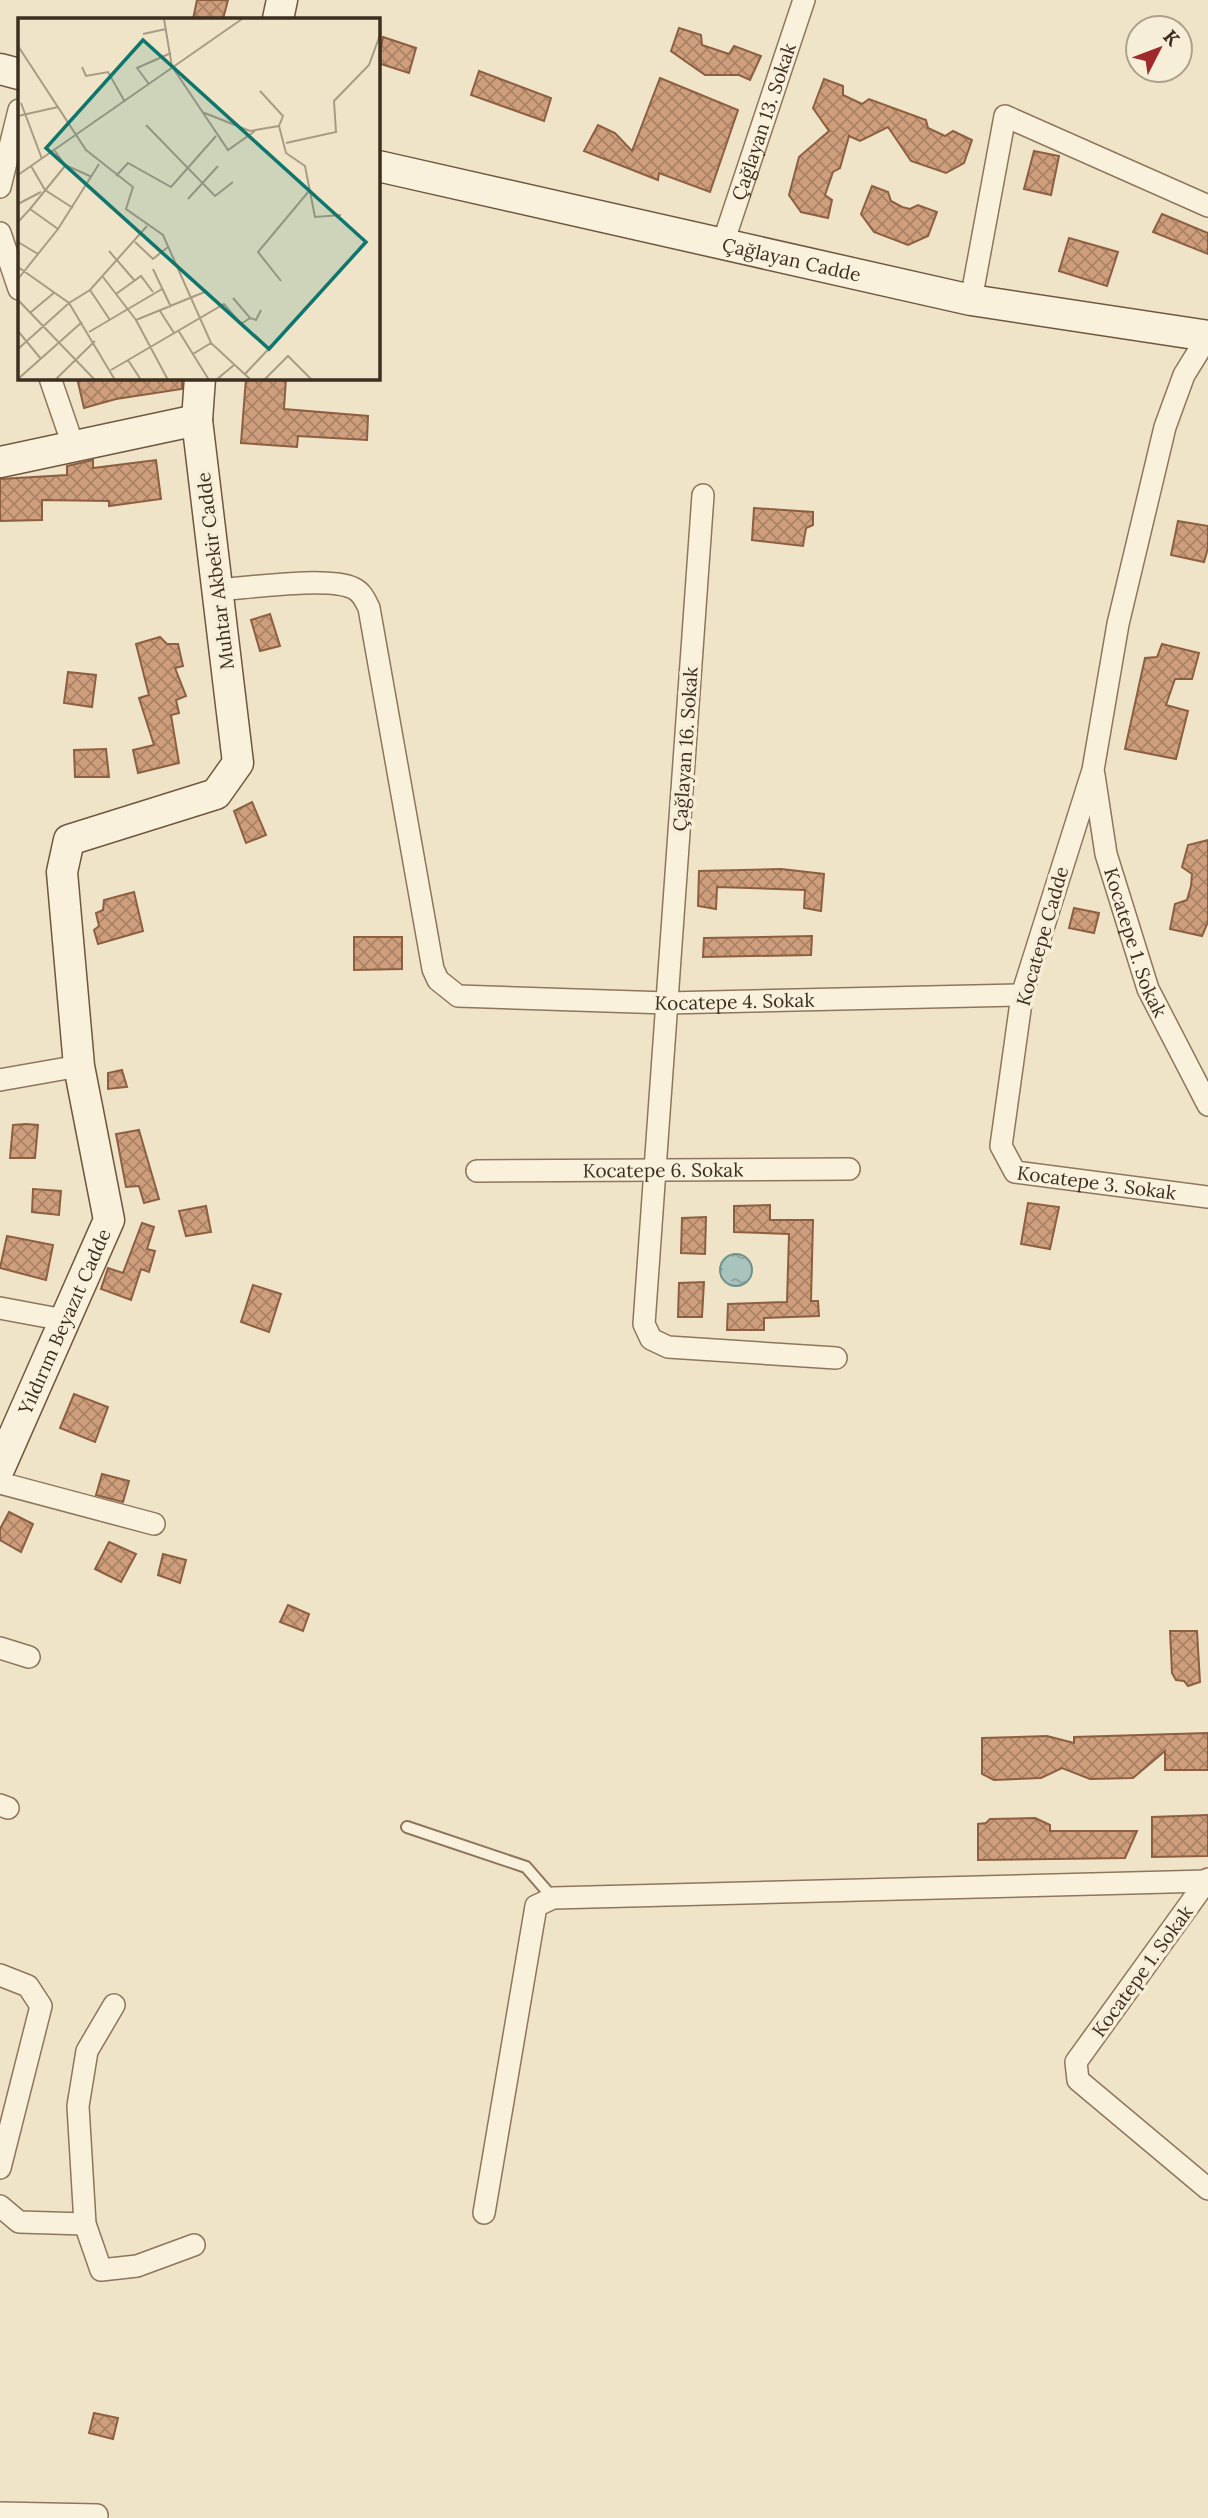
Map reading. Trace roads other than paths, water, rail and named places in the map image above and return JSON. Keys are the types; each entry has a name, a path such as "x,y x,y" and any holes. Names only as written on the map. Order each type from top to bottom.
{"street":[{"path":"278,18 282,0"},
{"name":"Çağlayan 13. Sokak","path":"723,243 804,0"},
{"path":"0,69 18,74"},
{"path":"0,187 18,114"},
{"path":"971,300 1005,116 1208,206"},
{"name":"Çağlayan Cadde","path":"380,166 971,300 1208,336"},
{"path":"0,233 18,286"},
{"path":"1093,770 1118,624 1165,427 1184,375 1208,336"},
{"path":"51,380 74,448"},
{"name":"Muhtar Akbekir Cadde","path":"69,841 216,794 238,763 197,420 200,380"},
{"path":"0,463 197,420"},
{"name":"Çağlayan 16. Sokak","path":"704,495 644,1324 651,1339 667,1348 836,1358"},
{"name":"Kocatepe 4. Sokak","path":"217,590 334,584 355,588 363,596 369,608 433,969 438,980 458,996 667,1003 1022,995"},
{"name":"Kocatepe Cadde","path":"1001,1146 1022,995 1093,770"},
{"name":"Kocatepe 1. Sokak","path":"1093,770 1106,854 1148,989 1208,1105"},
{"name":"Yıldırım Beyazıt Cadde","path":"0,1467 109,1220 79,1066 62,872 69,841"},
{"path":"0,1080 79,1066"},
{"name":"Kocatepe 3. Sokak","path":"1001,1146 1015,1171 1208,1197"},
{"name":"Kocatepe 6. Sokak","path":"477,1171 849,1169"},
{"path":"0,1308 64,1320"},
{"path":"0,1483 154,1524"},
{"path":"0,1648 29,1657"},
{"path":"484,2213 536,1906 553,1898 1207,1880"},
{"name":"Kocatepe 1. Sokak","path":"1207,1880 1076,2063 1078,2080 1208,2189"},
{"path":"0,1975 28,1986 41,2006 0,2168"},
{"path":"114,2005 87,2051 78,2106 85,2224 101,2270 137,2266 194,2245"},
{"path":"0,2206 19,2222 85,2224"},
{"path":"0,2513 97,2515"}],"lane":[{"path":"407,1827 526,1867 553,1898"}],"water":[{"path":"736,1254 747,1259 752,1270 747,1281 736,1286 725,1281 720,1270 725,1259"}]}
